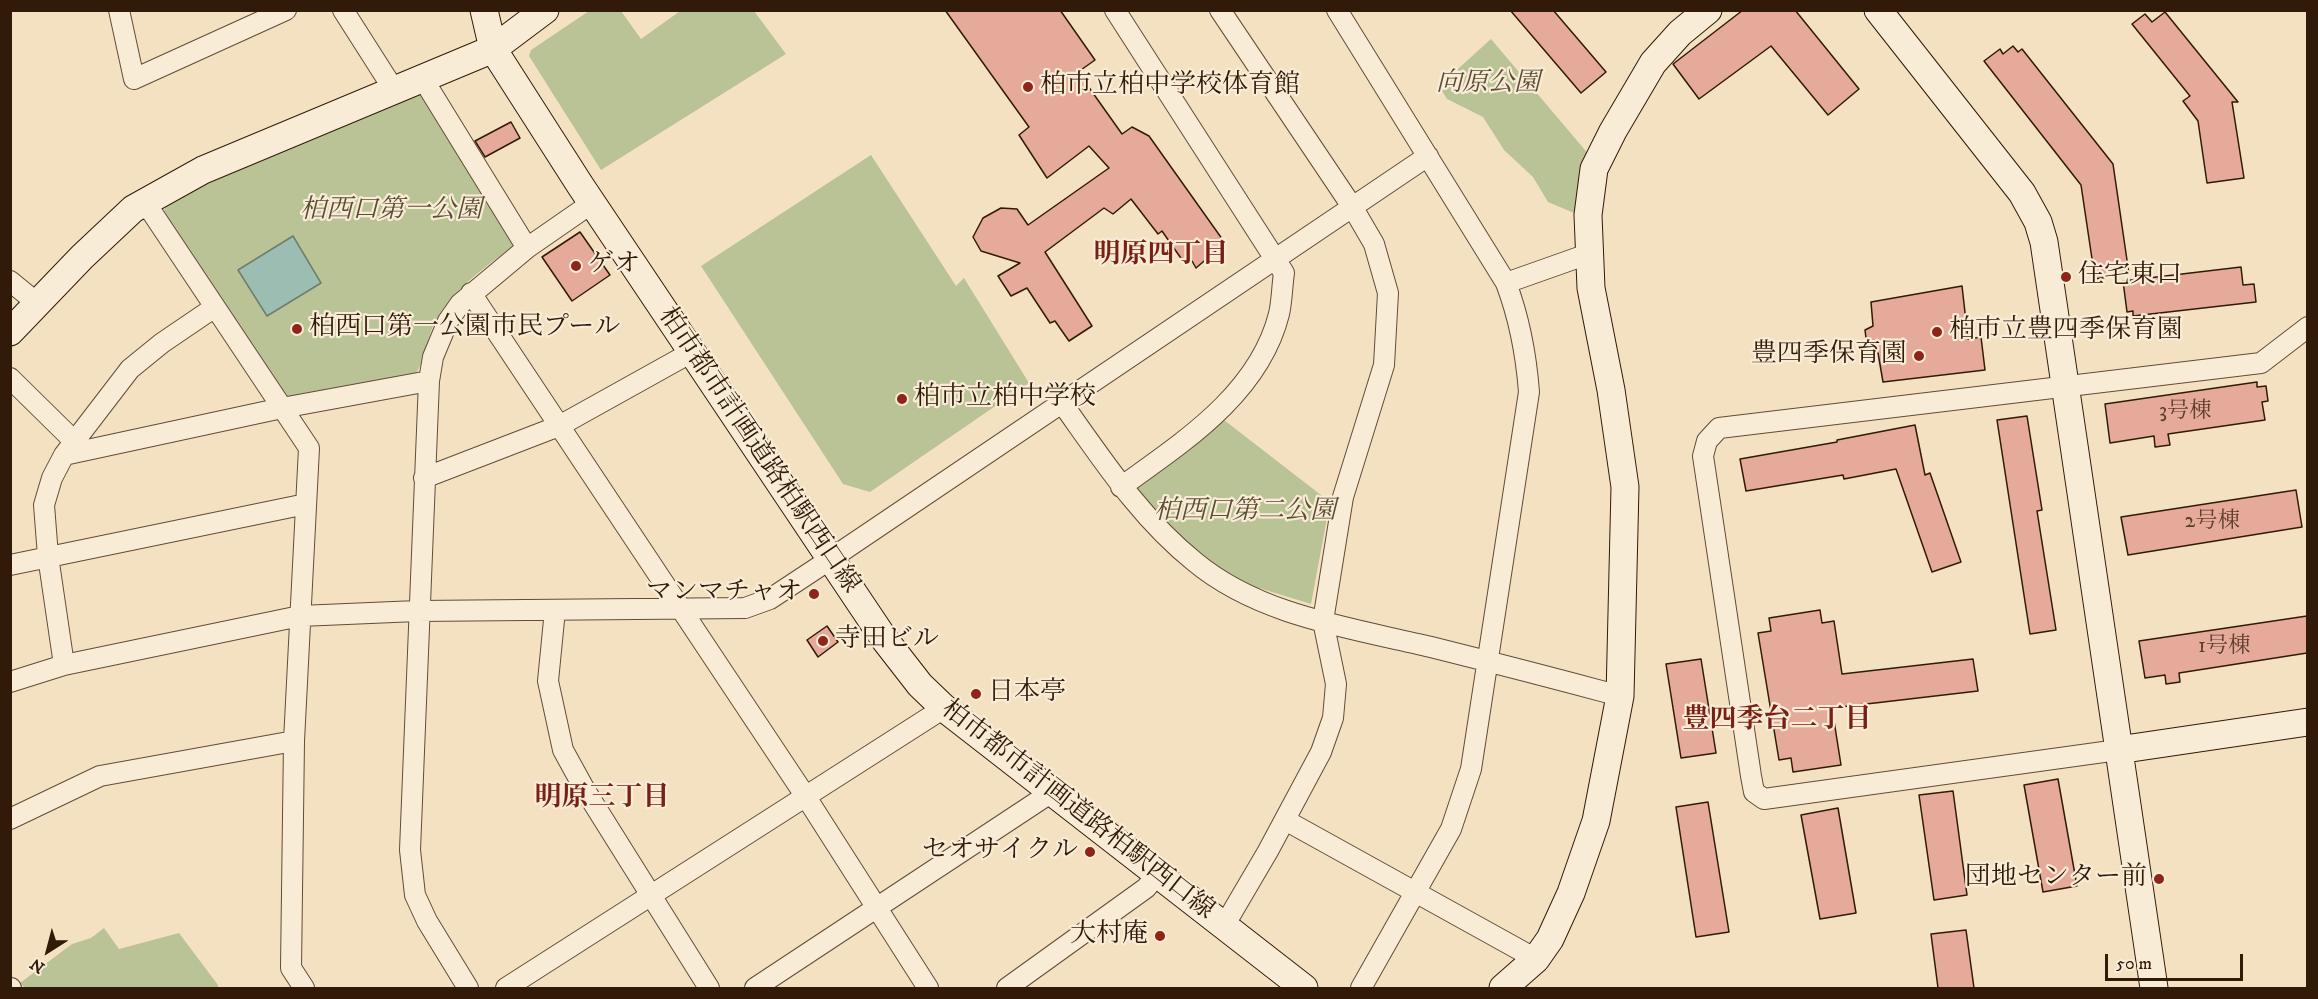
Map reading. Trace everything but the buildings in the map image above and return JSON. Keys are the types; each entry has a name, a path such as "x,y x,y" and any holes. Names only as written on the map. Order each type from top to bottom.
{"street":[{"path":"119,10 134,79 286,10"},
{"path":"343,10 394,90"},
{"name":"柏市都市計画道路柏駅西口線","path":"484,10 493,49 592,203 901,662 944,708 1304,988"},
{"path":"10,332 133,209 203,170 493,49 545,10"},
{"path":"1116,10 1284,273 1278,314 1263,354 1224,407 1121,487"},
{"path":"1220,10 1353,208 1374,244 1388,293 1384,365 1343,497 1323,621 1336,684 1333,718 1321,752 1224,926"},
{"path":"1337,10 1506,283 1518,315 1526,348 1529,393 1471,769 1451,829 1361,988"},
{"path":"1503,988 1536,959 1563,912 1596,821 1620,696 1625,487 1611,390 1594,309 1588,254 1588,215 1594,169 1613,131 1653,63 1680,33 1708,10"},
{"path":"1878,10 2030,206 2044,242 2154,988"},
{"path":"423,79 527,248"},
{"path":"10,682 64,665 300,616 417,611 745,608 770,599 1428,156"},
{"path":"145,202 309,448 294,741 291,968 304,988"},
{"path":"468,988 427,921 415,895 410,850 417,611 429,381 433,357 448,321 471,293 527,248 592,203"},
{"path":"1506,283 1588,254"},
{"path":"10,281 37,303"},
{"path":"471,293 806,797 928,988"},
{"path":"64,665 48,556 44,505 52,478 69,448 130,369 162,343 215,307"},
{"path":"2307,327 2261,363 1719,428 1707,441 1703,456 1751,776 1754,792 1764,799 2307,722"},
{"path":"424,478 559,426 692,352"},
{"path":"10,378 69,448"},
{"path":"69,448 429,381"},
{"path":"1062,403 1121,487 1171,542 1230,587 1256,599 1323,621 1620,696"},
{"path":"10,565 306,504"},
{"path":"555,610 548,681 564,750 585,790 709,988"},
{"path":"506,988 944,708"},
{"path":"10,819 100,776 294,741"},
{"path":"754,988 1052,792"},
{"path":"1285,820 1536,959"},
{"path":"1007,988 1146,888 1158,874"}],"green space":[{"path":"589,11 621,11 641,39 680,11 754,11 786,54 601,170 529,56 531,50"},
{"name":"向原公園","path":"1491,39 1590,156 1574,213 1548,202 1533,177 1504,150 1483,117 1447,99 1439,86"},
{"name":"柏西口第一公園","path":"419,95 429,98 513,240 512,247 469,280 442,310 432,329 420,367 412,378 289,401 163,214 165,208 210,182"},
{"path":"871,155 956,286 964,278 1029,383 870,492 843,484 701,266"},
{"name":"柏西口第二公園","path":"1224,420 1330,502 1311,604 1236,581 1179,536 1134,490 1187,452"},
{"path":"104,928 119,949 179,933 218,988 25,988 20,983 72,944 91,938"}],"water":[{"path":"293,236 321,283 267,316 238,270"}],"place":[{"name":"柏市立柏中学校体育館","path":"1028,87"},
{"name":"ゲオ","path":"576,266"},
{"name":"住宅東口","path":"2066,277"},
{"name":"柏西口第一公園市民プール","path":"297,329"},
{"name":"柏市立豊四季保育園","path":"1937,332"},
{"name":"豊四季保育園","path":"1919,356"},
{"name":"柏市立柏中学校","path":"902,399"},
{"name":"マンマチャオ","path":"814,594"},
{"name":"寺田ビル","path":"823,641"},
{"name":"日本亭","path":"976,694"},
{"name":"セオサイクル","path":"1090,852"},
{"name":"団地センター前","path":"2159,879"},
{"name":"大村庵","path":"1160,936"}],"district":[{"name":"明原四丁目","path":"1161,256"},
{"name":"豊四季台二丁目","path":"1777,721"},
{"name":"明原三丁目","path":"602,799"}]}
